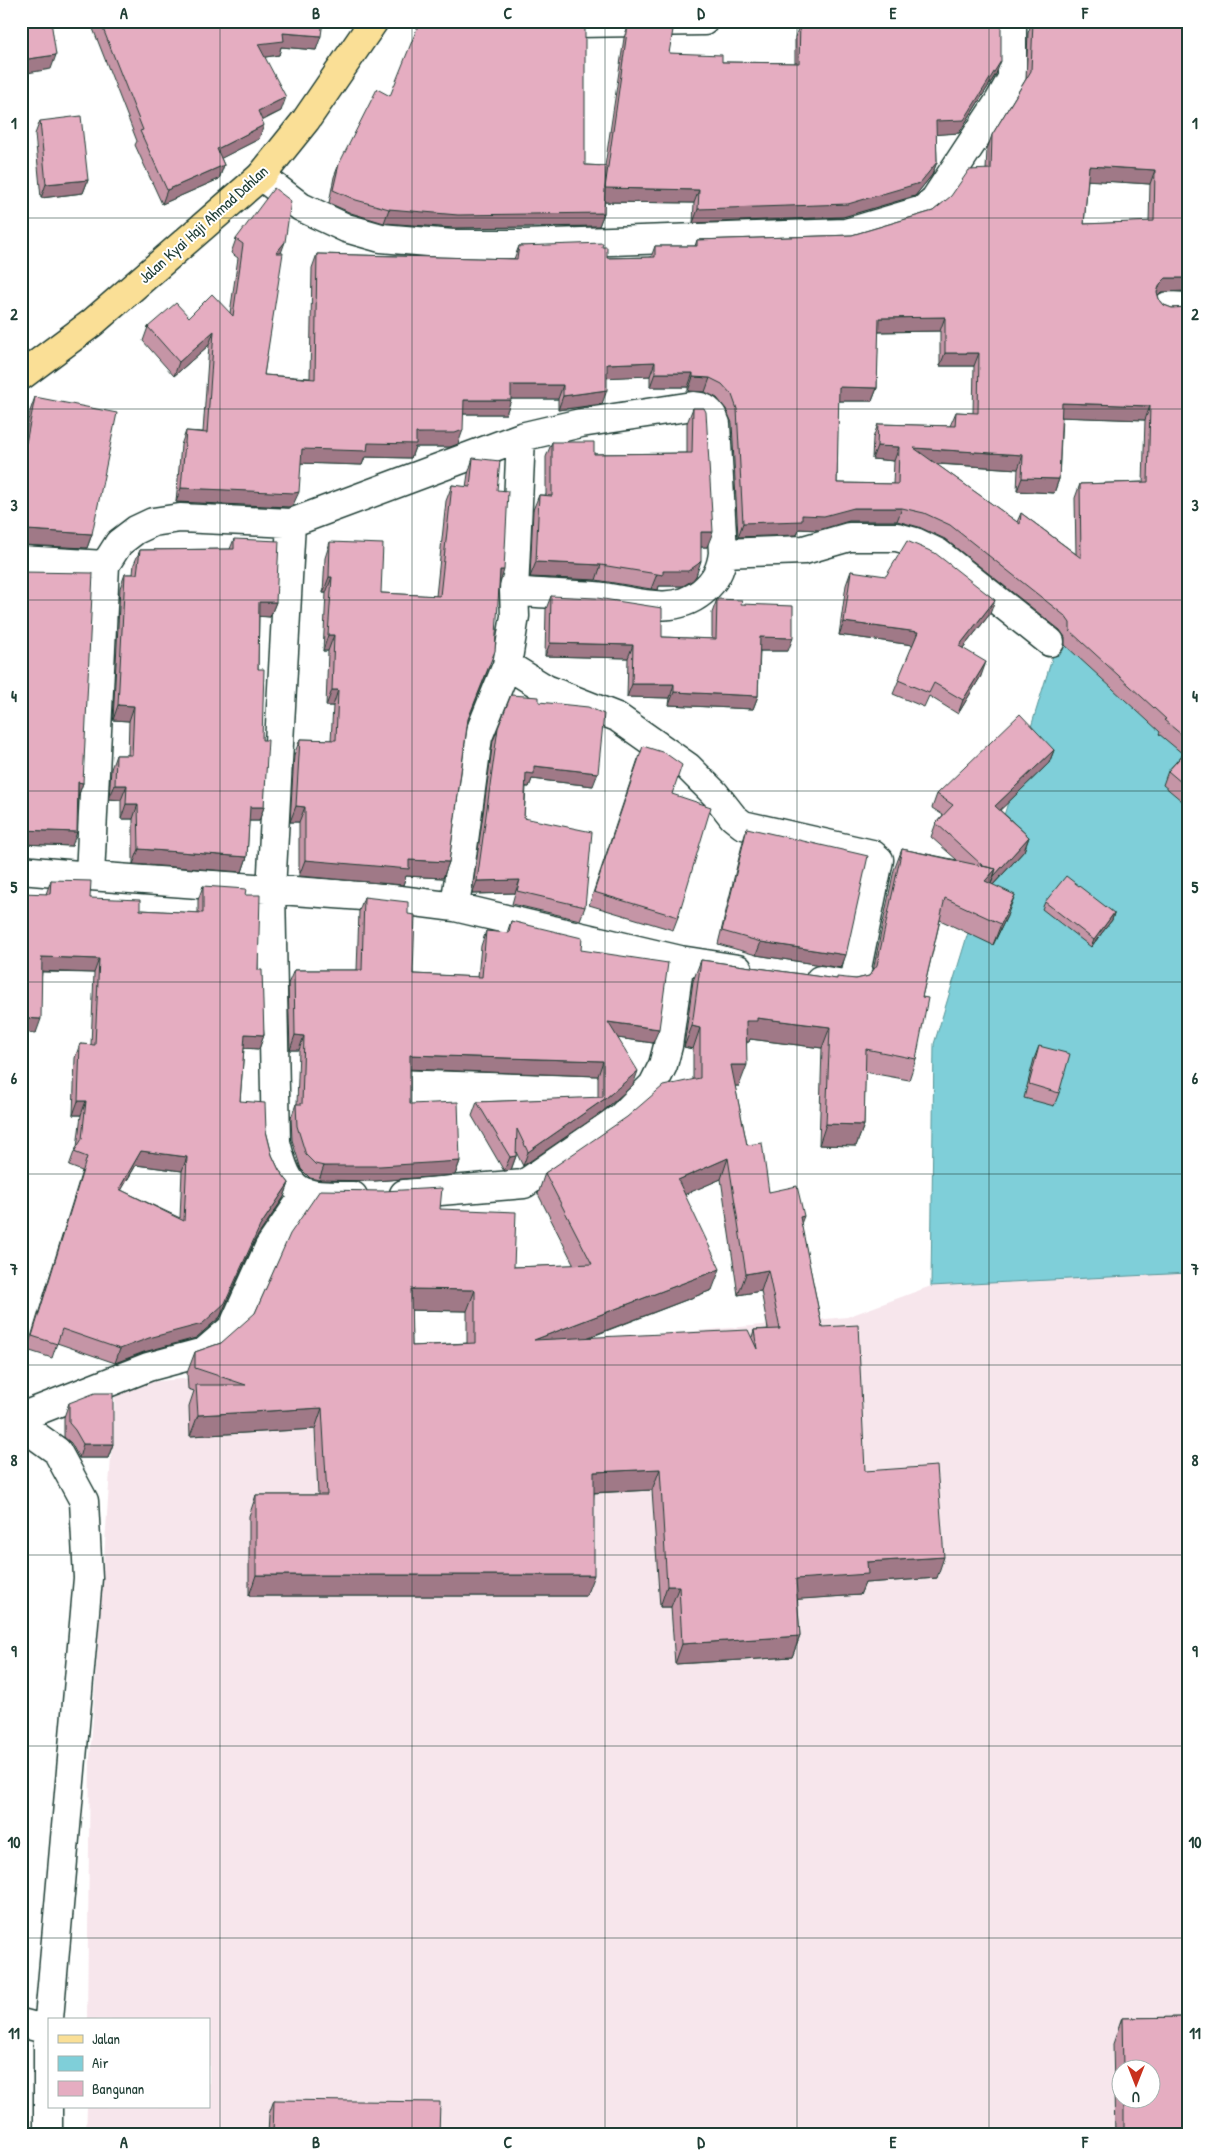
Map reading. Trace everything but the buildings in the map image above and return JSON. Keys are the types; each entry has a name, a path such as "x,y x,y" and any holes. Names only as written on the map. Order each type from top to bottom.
{"main road":[{"name":"Jalan Kyai Haji Ahmad Dahlan","path":"21,376 92,323 261,176 306,120 374,21"}],"street":[{"path":"563,21 588,23 704,21"},
{"path":"261,176 301,207 346,228 381,238 453,244 524,244 846,233 923,210 935,199 998,103 1012,78 1012,21"},
{"path":"90,876 105,565 120,543 136,530 154,522 180,518 291,523 521,437 581,423 702,406 713,414 716,424 723,553 722,565 713,583 692,600 677,604 651,606 596,596 544,595 514,591"},
{"path":"455,907 478,737 508,665 515,616 514,591 521,437"},
{"path":"291,523 271,890 276,1142 288,1181 305,1194 317,1196 382,1196 478,1190 524,1184 621,1117 653,1086 663,1065 668,1046 680,960"},
{"path":"723,553 804,550 849,537 897,537 915,542 938,553 1003,602 1050,642"},
{"path":"21,560 105,565"},
{"path":"508,665 546,689 617,717 688,767 743,825 872,854 879,860 854,983 793,977"},
{"path":"21,870 376,897 455,907 680,960 764,973"},
{"path":"21,1417 148,1367 204,1352 233,1327 269,1247 305,1194"},
{"path":"21,1425 57,1451 84,1501 88,1578 49,2018"},
{"path":"21,2023 48,2030 48,2135"}],"shaded area":[{"path":"1188,1272 1188,2135 86,2135 87,2108 210,2108 210,2018 87,2018 90,1759 116,1385 847,1317 931,1286"}],"water":[{"path":"1188,531 1188,1273 931,1286 934,1044 1054,652"}]}
